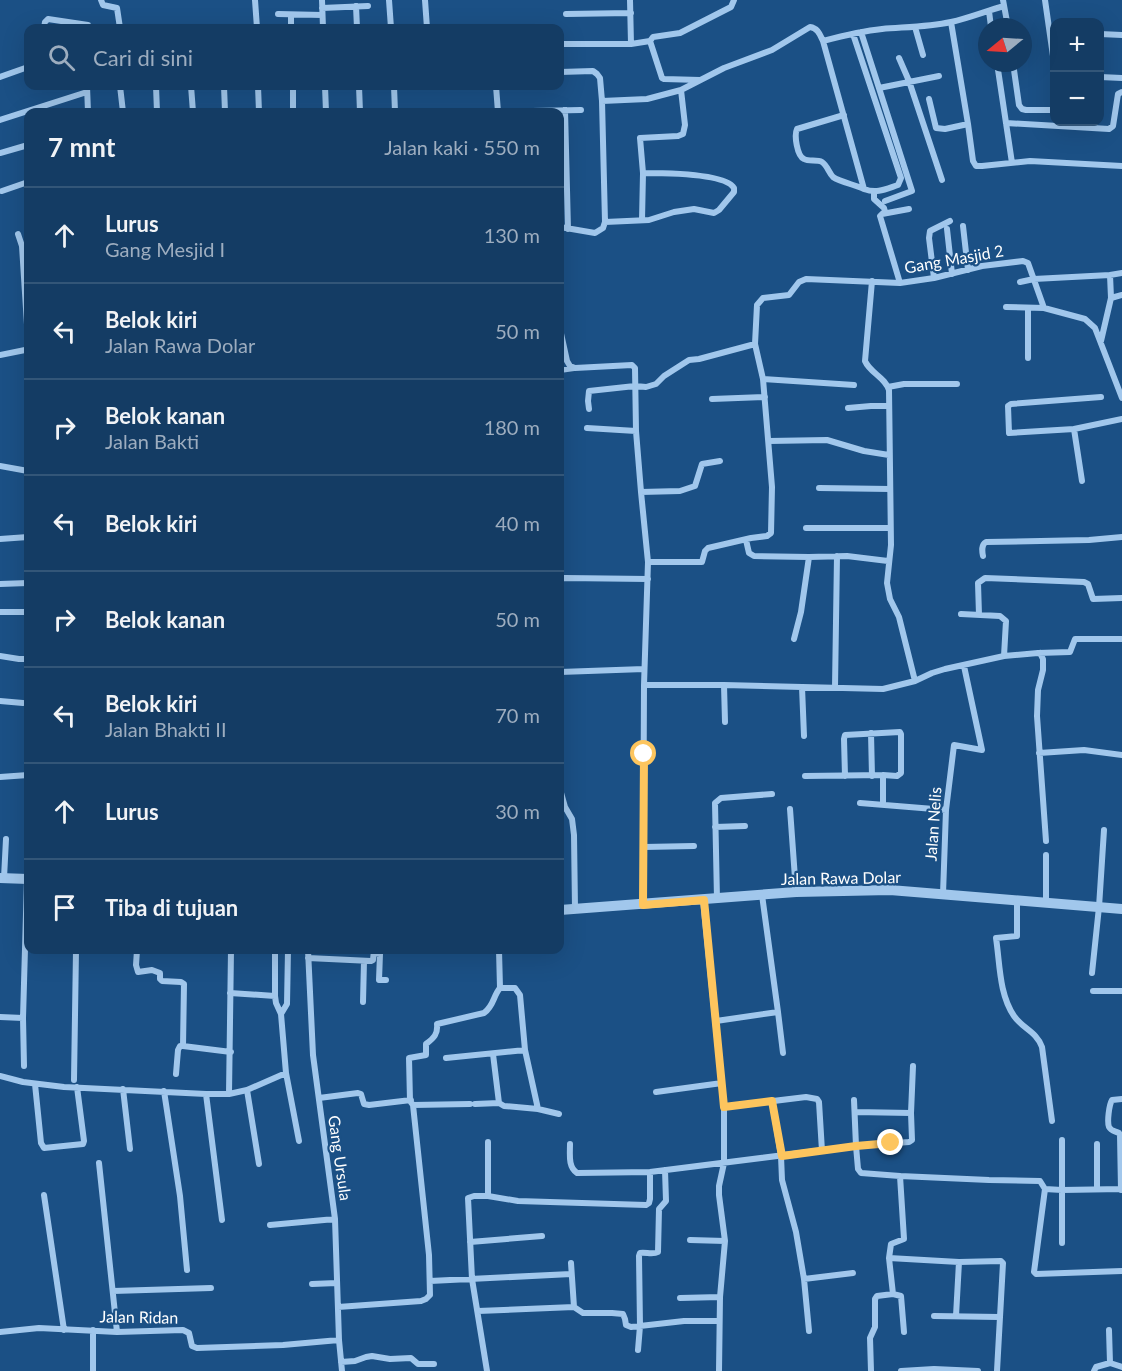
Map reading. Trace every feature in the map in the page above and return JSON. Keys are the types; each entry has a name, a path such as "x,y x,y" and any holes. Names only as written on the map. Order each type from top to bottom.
{"street":[{"path":"101,0 103,5 117,8 119,24"},
{"path":"255,0 257,24"},
{"path":"322,0 323,24"},
{"path":"389,0 391,24"},
{"path":"425,0 427,24"},
{"path":"630,0 631,44"},
{"path":"564,44 631,44 650,41 653,37 680,33 731,6 734,0"},
{"path":"1045,0 1050,23"},
{"path":"820,35 853,34 951,22 1003,3 1006,18"},
{"path":"356,6 357,24"},
{"path":"322,8 368,6"},
{"path":"989,10 990,18"},
{"path":"566,14 631,13"},
{"path":"278,14 322,15"},
{"path":"291,15 291,24"},
{"path":"45,24 48,19 81,24"},
{"path":"951,22 973,161 976,165 1030,161 1122,166"},
{"path":"602,100 647,99 681,90 724,68 772,50 810,27 820,35 864,189"},
{"path":"915,27 923,55"},
{"path":"861,32 912,192 885,201"},
{"path":"844,115 797,129 795,136 801,157 805,160 820,161 837,179 874,192 898,185 901,178 853,34"},
{"path":"1104,34 1122,35"},
{"path":"650,41 662,78 702,80"},
{"path":"899,58 942,180"},
{"path":"0,77 24,68"},
{"path":"564,72 593,71 600,78 605,222 603,228 595,233 564,228"},
{"path":"998,72 1012,163"},
{"path":"1014,72 1019,105 1022,109 1050,110"},
{"path":"879,88 939,76"},
{"path":"1104,77 1122,78"},
{"path":"34,108 84,90"},
{"path":"87,90 88,108"},
{"path":"120,90 123,108"},
{"path":"156,90 157,108"},
{"path":"191,90 193,108"},
{"path":"224,90 225,108"},
{"path":"258,90 259,108"},
{"path":"293,90 293,108"},
{"path":"325,90 326,108"},
{"path":"359,90 360,108"},
{"path":"394,90 395,108"},
{"path":"496,90 498,108"},
{"path":"630,139 683,134 685,125 681,90"},
{"path":"1006,123 1109,129 1113,126 1118,94 1122,92"},
{"path":"929,99 936,128 945,129 968,124"},
{"path":"568,229 565,110 581,110"},
{"path":"0,120 24,111"},
{"path":"640,138 643,172 642,220"},
{"path":"0,153 24,146"},
{"path":"605,222 649,220 674,212 694,209 714,213 719,210 735,188 731,183 699,175 643,172"},
{"path":"2,191 24,183"},
{"path":"874,192 874,199 884,208 885,212"},
{"path":"900,283 880,216 885,212 909,209"},
{"path":"934,278 930,231 950,221"},
{"path":"963,226 968,270"},
{"path":"947,229 952,274"},
{"path":"18,234 24,256"},
{"name":"Gang Masjid 2","path":"746,540 767,536 771,533 772,487 769,441 763,379 755,344 757,305 763,298 789,295 799,282 806,279 900,283 934,278 982,266 1023,261 1028,263 1044,308"},
{"path":"1020,282 1122,273"},
{"path":"1101,341 1111,298 1110,274"},
{"path":"872,281 865,361 867,366 888,387 891,545 887,583 890,599 899,617 915,681"},
{"path":"1111,298 1122,295"},
{"path":"1006,308 1044,308 1085,319 1095,328 1122,398"},
{"path":"1028,308 1028,358"},
{"path":"589,409 589,391 646,387 656,384 689,360 755,344"},
{"path":"564,349 567,361 574,368"},
{"path":"0,355 24,350"},
{"path":"564,369 632,365 635,368 636,432 648,562 644,669 643,905"},
{"path":"763,379 854,385"},
{"path":"888,387 904,384 957,384"},
{"path":"712,399 765,397"},
{"path":"1101,397 1011,404 1008,406 1009,433 1074,429 1122,419"},
{"path":"848,408 889,406"},
{"path":"587,428 636,432"},
{"path":"1074,429 1082,481"},
{"path":"769,441 827,440 864,451 889,455"},
{"path":"641,492 680,491 694,486 702,464 720,461"},
{"path":"0,466 24,470"},
{"path":"819,488 890,489"},
{"path":"806,528 890,528"},
{"path":"0,539 24,537"},
{"path":"983,556 982,547 986,542 1122,537"},
{"path":"648,562 702,562 708,548 746,540 749,553 754,556 837,556 888,561"},
{"path":"835,687 837,556"},
{"path":"794,639 801,612 809,557"},
{"path":"979,615 978,583 985,578 1084,582 1088,584 1093,598 1122,598"},
{"path":"564,579 648,579"},
{"path":"0,584 24,584"},
{"path":"0,612 24,612"},
{"path":"962,614 1000,616 1005,619 1004,656"},
{"path":"644,685 883,689 915,681 932,673 1004,656 1070,652 1075,639 1122,639"},
{"path":"1040,653 1043,659 1043,670 1038,690 1037,716 1046,841"},
{"path":"0,656 24,659"},
{"name":"Jalan Nelis","path":"942,894 946,810 954,746 982,750 964,666"},
{"path":"564,672 644,669"},
{"path":"724,685 726,722"},
{"path":"802,687 804,736"},
{"path":"0,701 23,703"},
{"path":"806,777 897,776 901,773 900,732 845,735 845,776"},
{"path":"871,733 872,776"},
{"path":"1039,753 1084,750 1122,755"},
{"path":"0,777 24,775"},
{"path":"883,775 883,805"},
{"path":"717,898 715,802 722,798 772,794"},
{"path":"564,803 572,819 574,835 574,910"},
{"path":"860,803 946,810"},
{"path":"790,809 796,892"},
{"path":"715,827 745,826"},
{"path":"1092,973 1104,830"},
{"path":"6,839 2,878 24,879"},
{"path":"644,847 694,846"},
{"path":"1046,855 1046,903"},
{"name":"Jalan Rawa Dolar","path":"564,910 796,892 890,890 1122,909"},
{"path":"762,895 783,1053"},
{"path":"704,900 724,1107 724,1163 719,1195 725,1240 720,1297 719,1371"},
{"path":"1017,900 1017,936 996,938 1004,997 1016,1019 1040,1040 1052,1121"},
{"path":"24,1066 25,954"},
{"path":"74,1080 76,954"},
{"path":"137,954 138,972 152,970 160,973 162,981 184,984 183,1046"},
{"path":"230,1094 231,954"},
{"path":"274,954 275,996 281,1014 286,1073 299,1140"},
{"path":"281,1014 287,1004 288,954"},
{"name":"Gang Ursula","path":"308,954 313,1055 334,1219 342,1371"},
{"path":"308,958 369,962 373,960 374,954"},
{"path":"380,954 379,980 386,980"},
{"path":"338,1307 421,1301 430,1294 429,1255 409,1058 426,1055 426,1044 438,1032 437,1024 489,1010 500,988 499,954"},
{"path":"363,1002 364,961"},
{"path":"500,988 515,988 520,995 525,1050 538,1109"},
{"path":"1093,991 1122,991"},
{"path":"230,993 275,996"},
{"path":"716,1021 778,1012"},
{"path":"0,1017 23,1017"},
{"path":"176,1074 180,1046 231,1052"},
{"path":"446,1058 525,1050"},
{"path":"493,1053 499,1103"},
{"path":"570,1144 571,1165 577,1173 650,1172 856,1146 909,1142 912,1140 913,1066"},
{"path":"0,1076 35,1084 230,1094 247,1090 286,1073"},
{"path":"656,1092 722,1083"},
{"path":"35,1084 41,1143 44,1148 83,1144 77,1087"},
{"path":"123,1089 130,1149"},
{"path":"247,1090 259,1164"},
{"path":"164,1091 180,1196 187,1270"},
{"path":"319,1098 358,1093 361,1094 364,1104 369,1105 412,1102 499,1103 510,1107 538,1109 559,1114"},
{"path":"206,1094 222,1220"},
{"path":"724,1107 806,1097 817,1099 822,1151"},
{"path":"1045,1189 1122,1190 1120,1137 1119,1132 1112,1131 1109,1127 1109,1106 1112,1100 1122,1099"},
{"path":"854,1100 858,1169 861,1173 1040,1181 1045,1189 1034,1272 1036,1274 1122,1271"},
{"path":"772,1101 782,1156 782,1180 796,1232 804,1279 809,1331"},
{"path":"855,1112 911,1113"},
{"path":"1062,1140 1062,1243"},
{"path":"488,1142 488,1196"},
{"path":"1097,1144 1097,1189"},
{"path":"99,1163 117,1332"},
{"path":"638,1350 639,1256 644,1252 658,1252 659,1209 666,1201 664,1170"},
{"path":"487,1371 472,1279 467,1199 488,1196 518,1201 646,1205 650,1199 650,1172"},
{"path":"892,1294 889,1258 891,1244 904,1239 900,1176"},
{"path":"44,1195 64,1330"},
{"path":"270,1225 334,1219"},
{"path":"470,1242 542,1236"},
{"path":"690,1240 725,1240"},
{"path":"889,1258 1003,1263 996,1371"},
{"path":"956,1316 959,1262"},
{"path":"571,1263 574,1307"},
{"path":"804,1279 853,1273"},
{"path":"430,1281 571,1274"},
{"path":"312,1284 337,1283"},
{"path":"113,1291 211,1288"},
{"path":"871,1371 870,1338 875,1327 875,1299 892,1294 901,1296 904,1332"},
{"path":"680,1298 720,1297"},
{"path":"478,1311 574,1307 583,1313 623,1314 627,1326 631,1327 684,1321 719,1321"},
{"path":"934,1316 999,1317"},
{"name":"Jalan Ridan","path":"0,1332 39,1328 117,1332 183,1329 189,1333 192,1346 197,1348 283,1345 339,1340"},
{"path":"93,1330 93,1371"},
{"path":"1109,1330 1110,1364"},
{"path":"341,1362 372,1356 384,1359 411,1358 418,1364 434,1364"},
{"path":"1094,1371 1096,1367 1110,1364 1122,1367"},
{"path":"901,1371 934,1369 977,1371"}],"route":[{"path":"644,754 643,905 704,900 724,1107 772,1101 782,1156 891,1143"}]}
